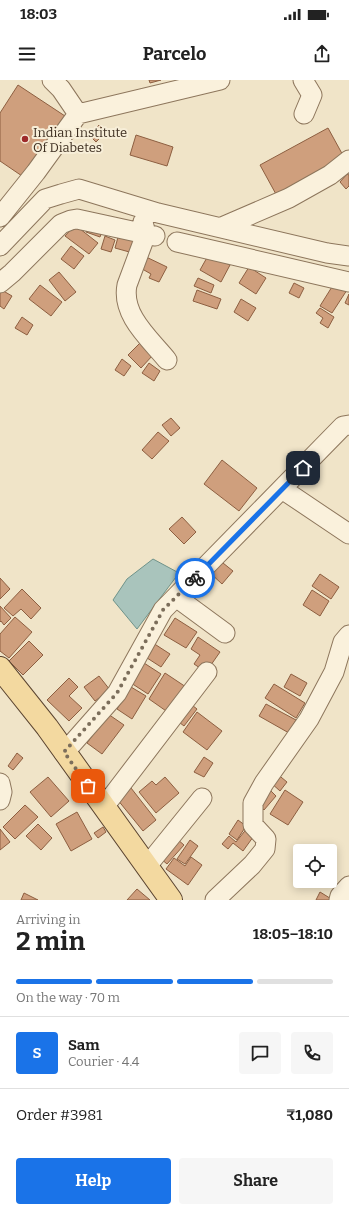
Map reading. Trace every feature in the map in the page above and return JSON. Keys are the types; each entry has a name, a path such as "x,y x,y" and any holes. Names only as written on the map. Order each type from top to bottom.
{"main road":[{"path":"4,680 47,727 171,900"}],"street":[{"path":"52,80 61,89 78,114"},
{"path":"0,217 36,172 78,114 220,80"},
{"path":"303,80 312,94 304,114"},
{"path":"222,227 289,198 330,175 349,160"},
{"path":"0,246 45,199 79,189 139,208 222,227 253,237 320,252 349,256"},
{"path":"139,208 151,235 127,285 125,293 126,302 132,318 167,360"},
{"path":"0,283 61,224 70,220 77,219 151,235"},
{"path":"177,242 349,282"},
{"path":"64,752 117,693 163,610 343,426 349,425"},
{"path":"282,489 349,534"},
{"path":"176,597 225,633"},
{"path":"214,900 252,865 265,849 266,839 253,825 253,804 264,783 310,719 334,672 343,642 349,635"},
{"path":"104,807 207,672"},
{"path":"0,783 2,792 0,800"},
{"path":"147,866 202,798"},
{"path":"339,900 340,896 349,886"}],"water":[{"path":"153,559 179,573 137,629 113,600 127,579"}],"building":[{"path":"149,80 161,80 150,83"},
{"name":"Indian Institute Of Diabetes","path":"18,85 65,116 25,178 0,161 0,113"},
{"path":"99,125 106,132 96,142 89,135"},
{"path":"328,128 345,159 277,196 260,165"},
{"path":"136,135 173,147 167,166 130,155"},
{"path":"347,174 349,175 349,186 346,189 340,182"},
{"path":"89,223 103,229 100,237 86,232"},
{"path":"75,225 98,243 89,254 65,236"},
{"path":"120,230 138,235 133,253 115,248"},
{"path":"105,236 115,240 111,252 101,249"},
{"path":"71,246 84,256 74,269 61,259"},
{"path":"209,254 230,265 221,282 200,270"},
{"path":"142,255 167,267 159,282 149,278 151,274 137,266"},
{"path":"249,267 266,278 256,294 239,283"},
{"path":"59,272 76,292 65,301 49,280"},
{"path":"198,278 214,285 211,293 194,286"},
{"path":"335,282 347,290 332,313 320,306"},
{"path":"294,283 304,288 299,298 289,293"},
{"path":"40,285 62,302 51,316 29,299"},
{"path":"0,289 12,296 4,309 0,306"},
{"path":"197,290 221,299 217,309 193,301"},
{"path":"349,294 349,305 345,303"},
{"path":"241,299 256,308 248,321 234,312"},
{"path":"320,308 334,317 328,328 320,323 323,318 316,313"},
{"path":"22,317 33,325 27,335 15,328"},
{"path":"140,343 153,355 141,368 128,355"},
{"path":"122,359 131,366 124,376 115,370"},
{"path":"149,363 160,371 154,381 142,373"},
{"path":"171,418 180,428 171,436 162,425"},
{"path":"158,432 169,441 152,459 142,450"},
{"path":"222,460 257,488 239,511 204,484"},
{"path":"182,517 196,532 184,544 169,529"},
{"path":"218,559 233,571 222,584 208,571"},
{"path":"320,574 339,587 331,599 312,586"},
{"path":"0,578 10,589 0,599"},
{"path":"22,589 41,608 31,619 21,609 13,616 4,608"},
{"path":"312,590 329,601 320,616 303,605"},
{"path":"0,606 11,618 4,625 1,621 0,622"},
{"path":"15,617 32,632 9,658 0,651 0,634"},
{"path":"175,618 197,632 186,648 164,635"},
{"path":"198,637 220,652 206,672 194,664 200,655 191,649"},
{"path":"29,641 43,655 23,675 9,661"},
{"path":"153,643 170,654 161,667 144,656"},
{"path":"144,663 161,674 148,694 131,683"},
{"path":"165,673 186,687 169,713 149,699"},
{"path":"291,674 307,683 300,696 284,687"},
{"path":"99,676 110,690 95,701 84,687"},
{"path":"69,678 78,687 69,696 82,708 69,721 47,700"},
{"path":"274,684 305,703 296,718 265,698"},
{"path":"131,687 146,696 132,719 117,709"},
{"path":"188,702 197,709 184,726 175,719"},
{"path":"266,704 296,720 289,733 259,716"},
{"path":"197,712 222,731 207,750 183,732"},
{"path":"108,714 124,725 102,754 87,743"},
{"path":"17,753 23,758 13,770 8,766"},
{"path":"204,757 213,763 204,777 194,772"},
{"path":"276,773 287,782 280,791 270,782"},
{"path":"48,777 69,801 51,817 30,792"},
{"path":"165,777 179,793 156,813 139,792 152,781 156,785"},
{"path":"131,788 156,820 143,831 117,799"},
{"path":"269,789 276,796 264,810 257,803"},
{"path":"285,790 303,802 288,825 270,814"},
{"path":"25,805 38,817 15,839 3,827"},
{"path":"77,812 92,839 71,851 56,824"},
{"path":"238,820 246,826 237,840 229,834"},
{"path":"38,824 52,838 41,850 26,836"},
{"path":"103,827 106,832 98,838 94,833"},
{"path":"248,827 256,833 243,851 233,843 228,849 222,844 229,836 236,842"},
{"path":"0,829 10,842 0,850"},
{"path":"177,839 184,845 167,864 160,858"},
{"path":"190,840 198,846 185,864 177,859"},
{"path":"191,857 202,865 188,885 166,869 174,858 185,866"},
{"path":"137,889 150,900 127,900"},
{"path":"320,892 333,900 316,900"},
{"path":"24,893 38,900 21,900"}],"way so far":[{"path":"88,786 64,752 117,693 163,610 195,578"}],"place":[{"name":"Indian Institute Of Diabetes","path":"25,139"}],"route":[{"path":"195,578 303,468"}]}
